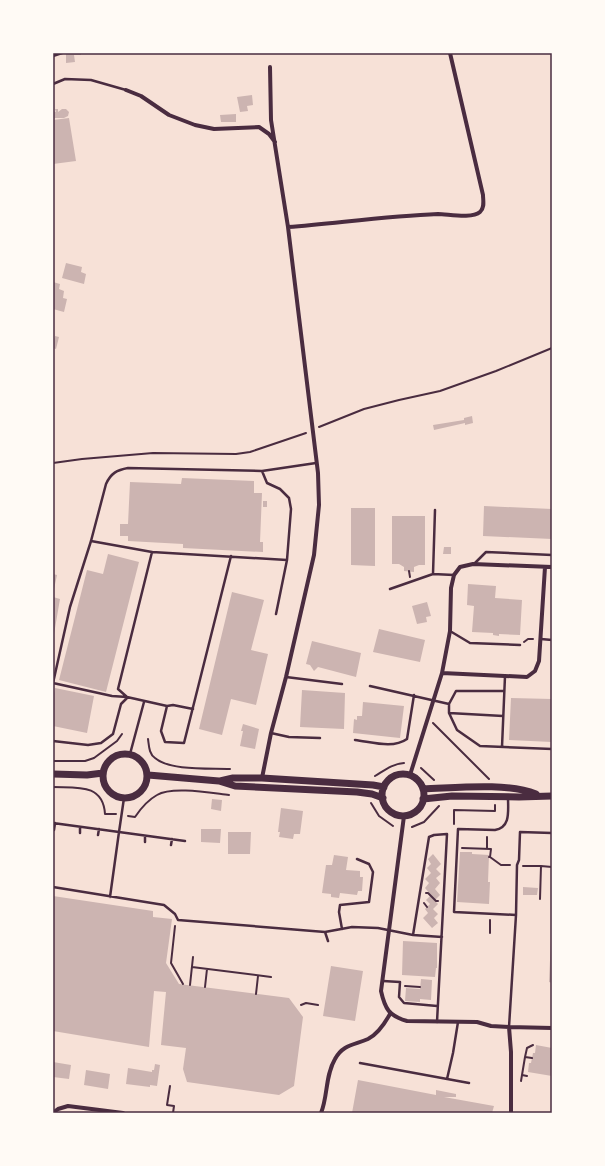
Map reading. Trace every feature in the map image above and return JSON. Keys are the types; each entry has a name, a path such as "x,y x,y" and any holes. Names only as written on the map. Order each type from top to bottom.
{"main road":[{"path":"122,754 130,754 142,760 147,770 147,781 141,792 136,795 124,798 118,797 108,790 103,779 103,773 108,762 112,758 122,754"},
{"path":"53,774 87,775 103,773"},
{"path":"148,775 219,781 235,786 357,792 372,794 383,798"},
{"path":"398,775 410,775 416,778 420,783 423,789 424,799 421,806 416,811 404,816 392,812 384,804 384,787 392,778 398,775"},
{"path":"219,781 233,778 262,778 358,783 384,787"},
{"path":"423,789 460,787 498,788 530,792 540,796"},
{"path":"424,799 452,796 552,796"}],"street":[{"path":"288,227 402,215 442,214 471,216 480,212 483,207 483,195 450,53"},
{"path":"262,778 271,733 286,677 314,556 319,505 313,431 288,227 271,120 270,67"},
{"path":"126,90 141,96 169,115 195,125 214,129 258,127 269,134 276,144"},
{"path":"410,775 442,673 450,631 451,588 454,575 460,566 473,564 552,567"},
{"path":"442,673 527,677 535,671 539,661 545,567"},
{"path":"404,816 381,991 383,1002 390,1014 407,1022 477,1022 490,1026 552,1028"},
{"path":"321,1113 329,1073 335,1058 344,1048 356,1042 367,1039 375,1034 390,1014"},
{"path":"509,1027 511,1052 511,1113"},
{"path":"54,1112 68,1106 123,1113"}],"lane":[{"path":"53,56 62,53"},
{"path":"53,84 65,79 91,80 126,90"},
{"path":"193,709 144,702 127,697 112,696 53,683 70,607 109,477 115,472 128,468 262,471 316,463"},
{"path":"262,471 267,482 280,489 289,498 291,509 287,560 276,614"},
{"path":"433,574 435,510"},
{"path":"91,541 152,552 287,560"},
{"path":"127,697 118,688 152,552"},
{"path":"473,564 486,552 552,555"},
{"path":"167,706 161,731 165,742 184,743 231,556"},
{"path":"390,589 433,574 454,575"},
{"path":"450,631 470,643 520,644"},
{"path":"540,639 552,640"},
{"path":"502,747 505,676"},
{"path":"286,677 342,684"},
{"path":"370,686 434,699 450,704"},
{"path":"504,691 456,691 450,704 449,713 457,730 480,746 552,749"},
{"path":"355,740 389,745 401,743 407,739 414,695"},
{"path":"53,741 88,745 101,743 113,734 121,704 127,697"},
{"path":"130,754 144,702"},
{"path":"449,713 503,716"},
{"path":"271,733 289,737 320,738"},
{"path":"508,797 508,819 505,825 500,829 458,830 454,912 516,915"},
{"path":"110,897 124,798"},
{"path":"54,830 54,823 185,841"},
{"path":"80,827 80,833"},
{"path":"98,835 99,829"},
{"path":"509,1027 520,832 552,833"},
{"path":"413,935 429,837 447,834 437,1022"},
{"path":"145,842 146,836"},
{"path":"171,845 172,840"},
{"path":"342,929 339,912 340,905 369,902 373,872 369,864 357,858"},
{"path":"53,887 164,905 175,914 178,920 325,932 352,927 378,928 413,935 442,937"},
{"path":"325,932 328,941"},
{"path":"383,981 400,982 399,997 404,1003 437,1006"},
{"path":"447,1078 458,1022"},
{"path":"360,1062 469,1083"}],"path":[{"path":"53,463 153,453 236,454 250,452 313,431 337,419 364,409 440,392 552,348"},
{"path":"520,644 528,639 540,639"},
{"path":"428,718 490,780"},
{"path":"53,761 85,761 94,758 118,741 122,734"},
{"path":"148,739 149,750 154,758 167,765 235,769"},
{"path":"375,777 396,764 404,763"},
{"path":"421,768 434,780"},
{"path":"53,787 85,788 96,793 103,802 105,814"},
{"path":"135,817 141,808 157,795 165,792 206,792 228,795"},
{"path":"365,802 371,803 379,816 393,826"},
{"path":"454,827 454,810 495,811 495,805"},
{"path":"412,827 424,822 438,806"},
{"path":"487,837 487,849"},
{"path":"457,848 491,849 490,857 501,865"},
{"path":"540,899 541,866 552,867"},
{"path":"490,919 490,933"},
{"path":"175,922 171,963 183,984"},
{"path":"190,985 193,957"},
{"path":"192,967 270,977"},
{"path":"205,987 207,969"},
{"path":"256,994 258,976"},
{"path":"416,986 420,987"},
{"path":"302,1005 306,1003 318,1005"},
{"path":"521,1081 527,1048 533,1045"},
{"path":"525,1057 532,1058"},
{"path":"522,1075 527,1076"},
{"path":"170,1086 167,1105 174,1106 173,1113"}],"building":[{"path":"66,53 81,53 81,55 74,55 75,62 66,63"},
{"path":"252,95 253,105 247,106 248,111 240,112 237,97"},
{"path":"55,109 58,109 58,112 62,109 66,109 69,112 68,116 64,118 55,118 53,120 53,111 56,112"},
{"path":"236,114 236,122 221,122 220,115"},
{"path":"69,118 76,161 53,164 53,120"},
{"path":"66,263 82,267 81,272 86,274 84,284 62,278"},
{"path":"53,282 60,284 59,289 64,291 63,298 67,299 64,312 53,309"},
{"path":"55,336 59,337 56,349 53,348"},
{"path":"472,416 473,423 465,425 465,423 434,430 433,425 464,420 464,418"},
{"path":"182,478 254,481 254,493 262,493 260,542 263,542 263,552 183,548 183,544 128,541 128,536 120,536 120,524 128,524 130,482 181,484"},
{"path":"263,501 267,501 267,507 263,507"},
{"path":"484,506 552,509 552,539 483,536"},
{"path":"351,508 375,508 375,566 351,565"},
{"path":"392,516 425,516 425,565 414,567 414,572 404,571 404,567 399,564 392,564"},
{"path":"444,547 451,547 451,554 443,554"},
{"path":"108,554 139,562 106,692 59,680 87,570 103,574"},
{"path":"53,574 57,575 54,589 53,589"},
{"path":"468,584 496,586 495,598 522,600 520,635 499,634 499,636 493,635 493,633 472,632 474,606 467,605"},
{"path":"232,592 264,600 251,650 268,654 256,705 231,699 222,735 199,729"},
{"path":"53,597 60,599 54,634 53,634"},
{"path":"427,602 431,616 426,617 427,622 417,624 412,606"},
{"path":"379,629 425,640 420,662 373,652"},
{"path":"312,641 361,653 356,677 318,667 314,671 310,665 306,664"},
{"path":"55,688 94,696 87,733 53,726 53,698"},
{"path":"302,690 345,693 344,729 300,727"},
{"path":"511,698 552,699 552,742 509,740"},
{"path":"363,702 404,706 400,738 353,733 354,719 357,720 357,716 362,716"},
{"path":"243,724 259,729 255,749 240,746"},
{"path":"212,799 222,800 221,811 211,809"},
{"path":"281,808 303,811 300,834 294,834 293,839 279,837 280,832 278,832"},
{"path":"201,829 221,829 220,843 201,842"},
{"path":"228,832 251,832 250,854 228,854"},
{"path":"460,852 472,852 472,854 489,855 489,904 457,902"},
{"path":"433,854 441,864 436,869 441,874 436,878 440,883 435,889 440,895 435,900 425,888 429,883 425,879 431,873 427,868 431,864 428,859"},
{"path":"334,855 348,857 346,870 360,871 360,877 363,877 362,891 358,891 357,895 340,893 339,898 331,897 331,894 322,893 326,865 332,865"},
{"path":"523,887 538,888 537,895 523,895"},
{"path":"53,896 153,911 153,917 172,919 166,963 179,984 289,998 303,1017 294,1086 279,1095 187,1082 183,1069 186,1048 161,1045 166,992 154,991 149,1047 53,1031"},
{"path":"430,896 438,904 433,909 438,914 434,918 438,923 432,928 423,918 428,913 425,909 430,904 426,900"},
{"path":"552,938 552,983 549,982"},
{"path":"403,941 437,943 437,968 435,977 402,975"},
{"path":"331,966 363,971 355,1021 323,1016"},
{"path":"421,979 432,980 431,1000 420,999 420,1002 405,1001 406,988 420,989"},
{"path":"536,1045 552,1048 552,1076 528,1072 529,1063 531,1063 533,1053 535,1053"},
{"path":"53,1062 71,1065 69,1079 53,1077"},
{"path":"155,1064 160,1065 157,1086 150,1085 150,1087 126,1084 128,1068 152,1072"},
{"path":"86,1070 110,1074 108,1089 84,1085"},
{"path":"358,1080 436,1095 436,1090 456,1094 456,1097 444,1097 494,1106 492,1113 352,1113"}]}
